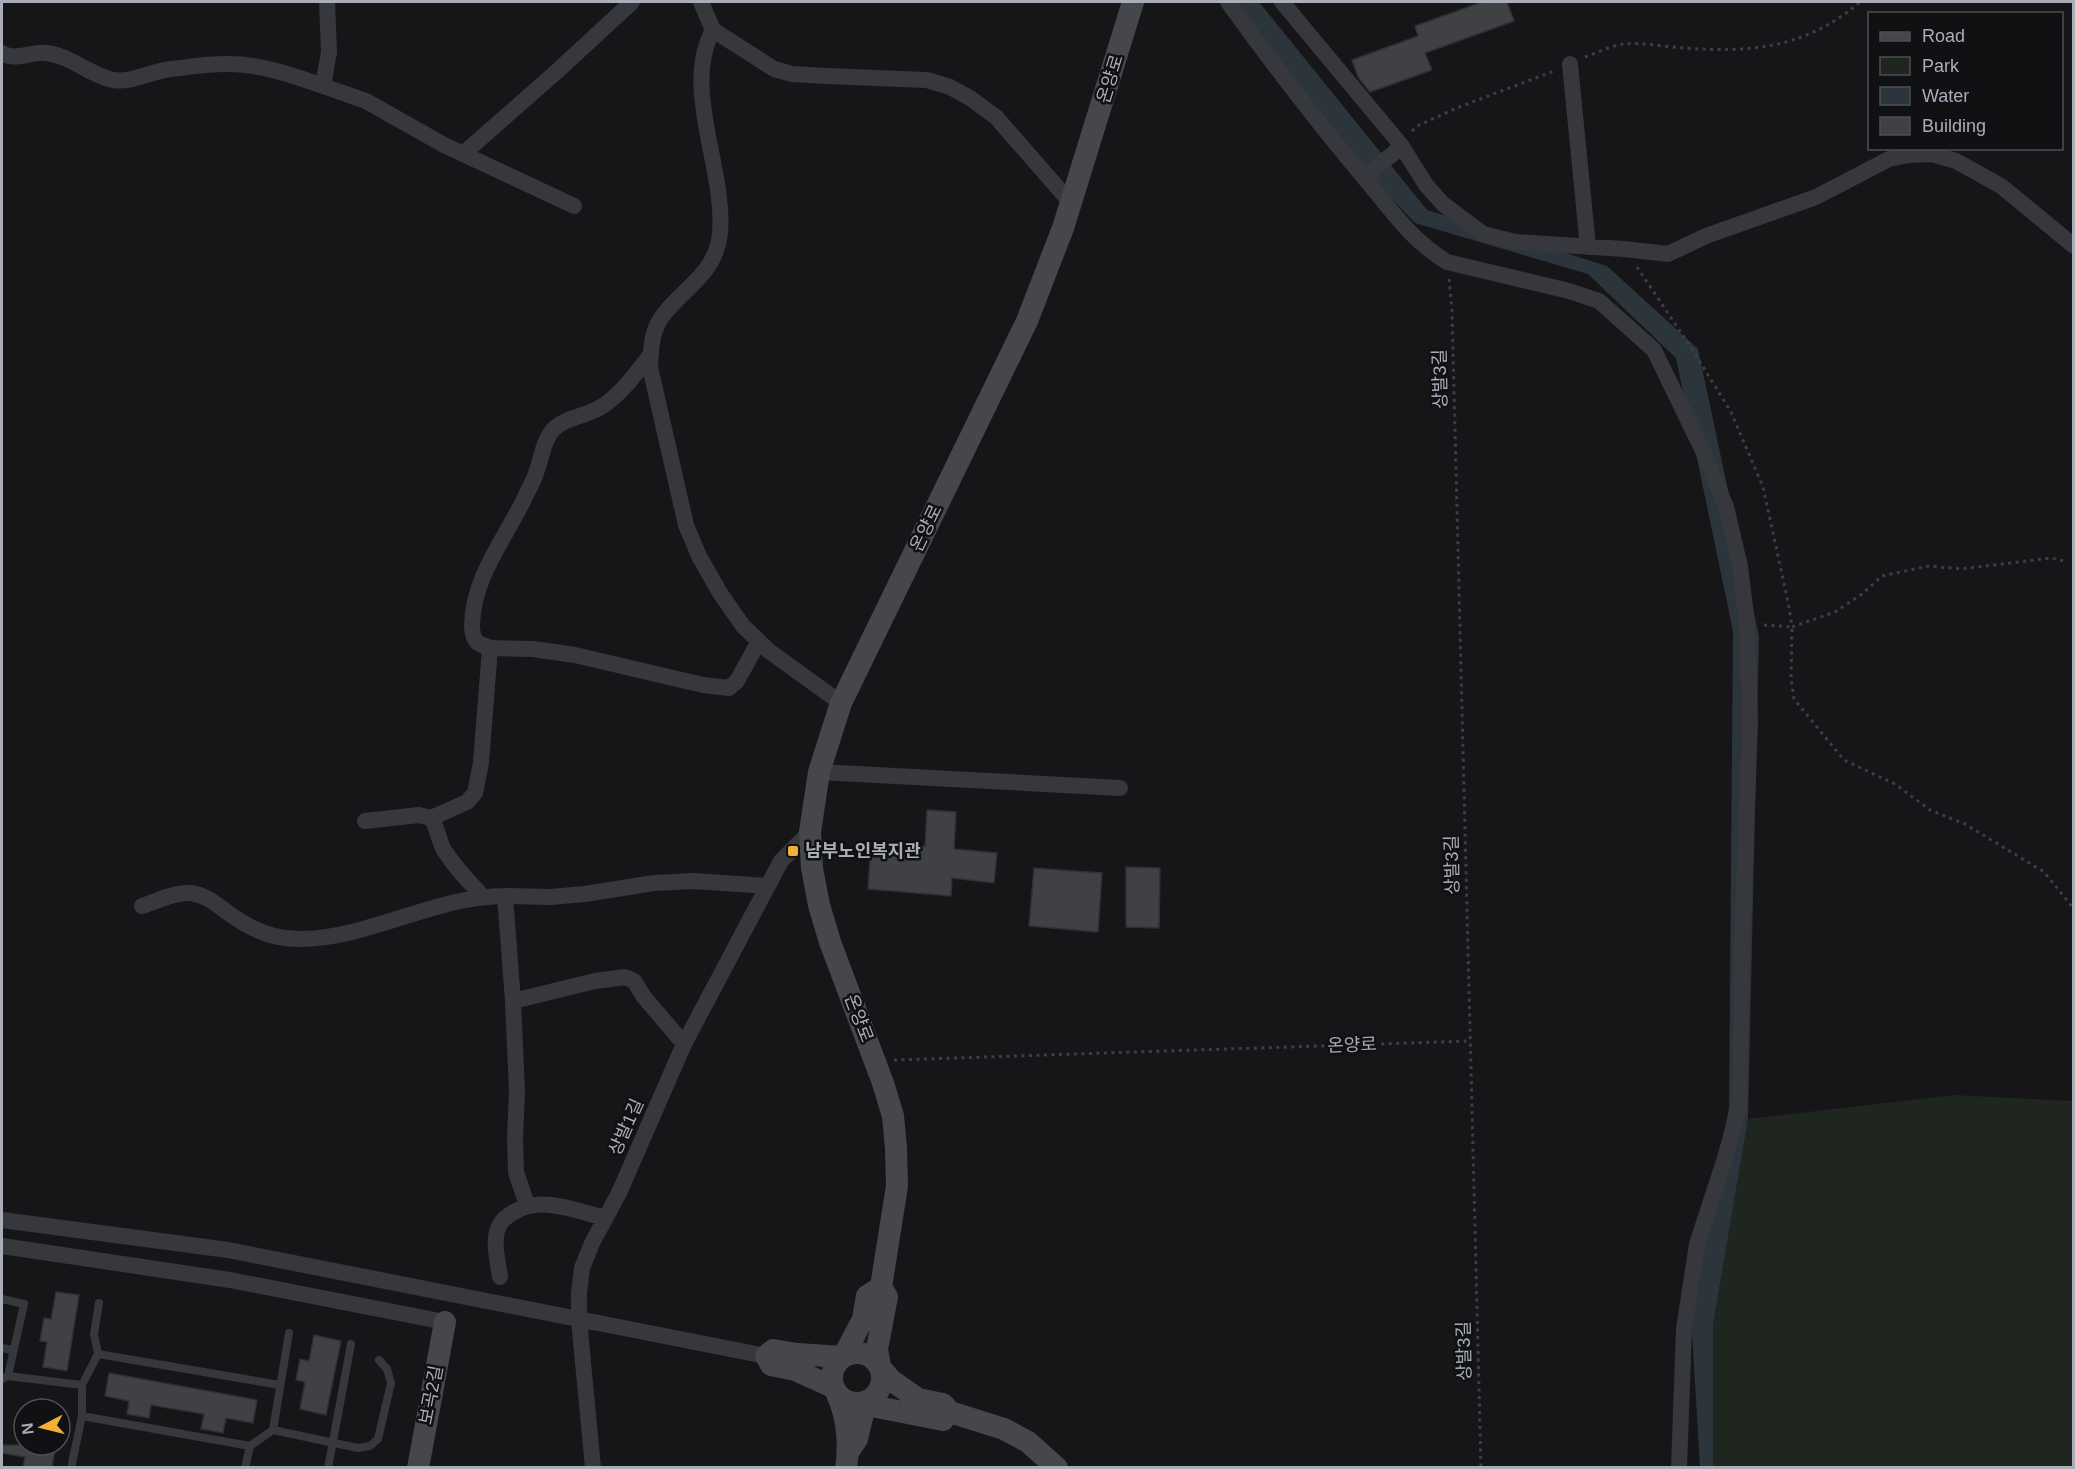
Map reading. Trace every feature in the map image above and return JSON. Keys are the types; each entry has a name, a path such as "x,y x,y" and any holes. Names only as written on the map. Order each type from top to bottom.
{"main road":[{"name":"온양로","path":"881,1287 897,1186 893,1116 830,942 819,905 812,868 810,832 819,772 841,703 1027,321 1071,203 1133,2"},
{"path":"848,1459 843,1407 835,1390 832,1370 843,1356 863,1319 867,1296 881,1287 887,1297 877,1349 880,1367 881,1384 873,1397 866,1401 850,1402 835,1390 795,1370 771,1365 766,1356 773,1350 797,1354 843,1356 859,1352 868,1355 880,1367 891,1380 905,1391 918,1398 943,1404 950,1412 1012,1433 1028,1442 1057,1467"},
{"name":"보곡2길","path":"418,1467 445,1322"},
{"path":"866,1401 877,1407 943,1420 950,1412"},
{"path":"848,1459 857,1439 866,1401"},
{"path":"848,1459 873,1430 885,1420 902,1412"}],"street":[{"path":"323,86 329,52 327,2"},
{"path":"463,154 632,2"},
{"path":"701,2 713,30 774,69 792,74 927,80 950,87 996,117 1071,203"},
{"path":"1228,2 1314,118 1368,175 1407,231 1431,252 1447,262 1569,291 1599,301 1654,350 1703,451 1726,507 1740,566 1747,624 1750,721 1739,1108 1697,1244 1684,1329 1679,1467"},
{"path":"1282,2 1426,185 1443,204 1483,234 1516,243 1668,254 1706,236 1816,197 1889,159 1932,154 1956,161 2001,186 2073,246"},
{"path":"713,30 705,44 702,84 719,206 720,233 715,256 699,280 661,318 651,340 650,367 686,525 699,556 720,593 743,626 769,651 841,703"},
{"path":"2,53 6,56 23,57 43,52 66,57 92,72 113,80 131,80 168,69 231,64 289,74 366,101 463,154 574,206"},
{"path":"1570,64 1588,247"},
{"path":"1368,175 1397,149"},
{"path":"651,354 616,396 598,409 561,423 550,433 527,493 497,546 477,593 472,615 472,633 477,642 490,648 533,649 575,655 702,685 729,688 737,681 759,641"},
{"path":"365,821 418,815 431,818 468,802 475,793 481,763 490,648"},
{"path":"819,772 1120,788"},
{"path":"431,818 437,826 442,846 452,862 482,896"},
{"name":"상발1길","path":"593,1467 579,1320 582,1268 619,1193 684,1044 781,861 810,832"},
{"path":"142,906 190,893 210,898 252,928 278,937 302,939 359,929 482,896 585,894 654,883 693,881 767,886"},
{"path":"505,896 517,1090 514,1138 516,1172 527,1205"},
{"path":"513,1001 596,981 625,977 634,981 644,997 684,1044"},
{"path":"500,1277 496,1246 499,1227 509,1215 527,1205 547,1203 605,1218"},
{"path":"2,1220 228,1250 766,1356"},
{"path":"2,1246 230,1280 445,1322"}],"lane":[{"path":"2,1299 24,1304 5,1377 82,1384"},
{"path":"71,1467 82,1416 82,1384 98,1354 94,1334 99,1303"},
{"path":"273,1430 289,1333"},
{"path":"328,1467 351,1344"},
{"path":"2,1348 13,1350"},
{"path":"98,1354 280,1385"},
{"path":"245,1467 250,1446 273,1430 358,1448 369,1446 378,1438 390,1383 387,1369 379,1360"},
{"path":"82,1416 250,1446"}],"path":[{"path":"1397,149 1417,126 1624,44 1726,51 1779,45 1815,31 1847,13 1860,2"},
{"path":"1623,249 1692,349 1731,412 1762,487 1792,627 1791,678 1794,699 1844,760 1895,784 1930,810 1965,824 2044,872 2073,909"},
{"name":"상발3길","path":"1447,262 1452,310 1481,1467"},
{"path":"1763,625 1792,627 1835,612 1862,594 1882,576 1909,569 1929,566 1961,569 2051,558 2064,561"},
{"name":"온양로","path":"874,1060 1470,1041"}],"green space":[{"path":"1954,1095 2073,1101 2073,1467 1713,1468 1713,1325 1748,1119"}],"water":[{"path":"1235,2 1259,2 1427,210 1607,266 1698,349 1759,636 1748,1119 1713,1325 1713,1467 1700,1467 1690,1298 1729,1108 1733,631 1676,358 1588,274 1415,223 1339,144"}],"building":[{"path":"1482,2 1507,2 1514,21 1425,53 1432,70 1370,92 1358,77 1352,60 1418,36 1415,26"},
{"path":"927,810 956,812 954,849 997,853 994,883 952,878 951,896 868,889 871,843 925,846"},
{"path":"1126,867 1160,868 1159,928 1126,927"},
{"path":"1034,868 1102,873 1098,932 1029,926"},
{"path":"56,1292 79,1295 67,1371 43,1367 47,1342 40,1341 44,1318 51,1319"},
{"path":"314,1335 341,1341 326,1415 300,1409 305,1382 296,1380 300,1359 309,1361"},
{"path":"109,1373 257,1400 253,1423 226,1418 223,1433 201,1429 204,1414 151,1405 149,1418 127,1414 129,1401 105,1396"},
{"path":"2,1445 12,1445 12,1455 2,1453"},
{"path":"25,1457 54,1457 52,1467 23,1467"}],"place":[{"name":"남부노인복지관","path":"793,851"}]}
